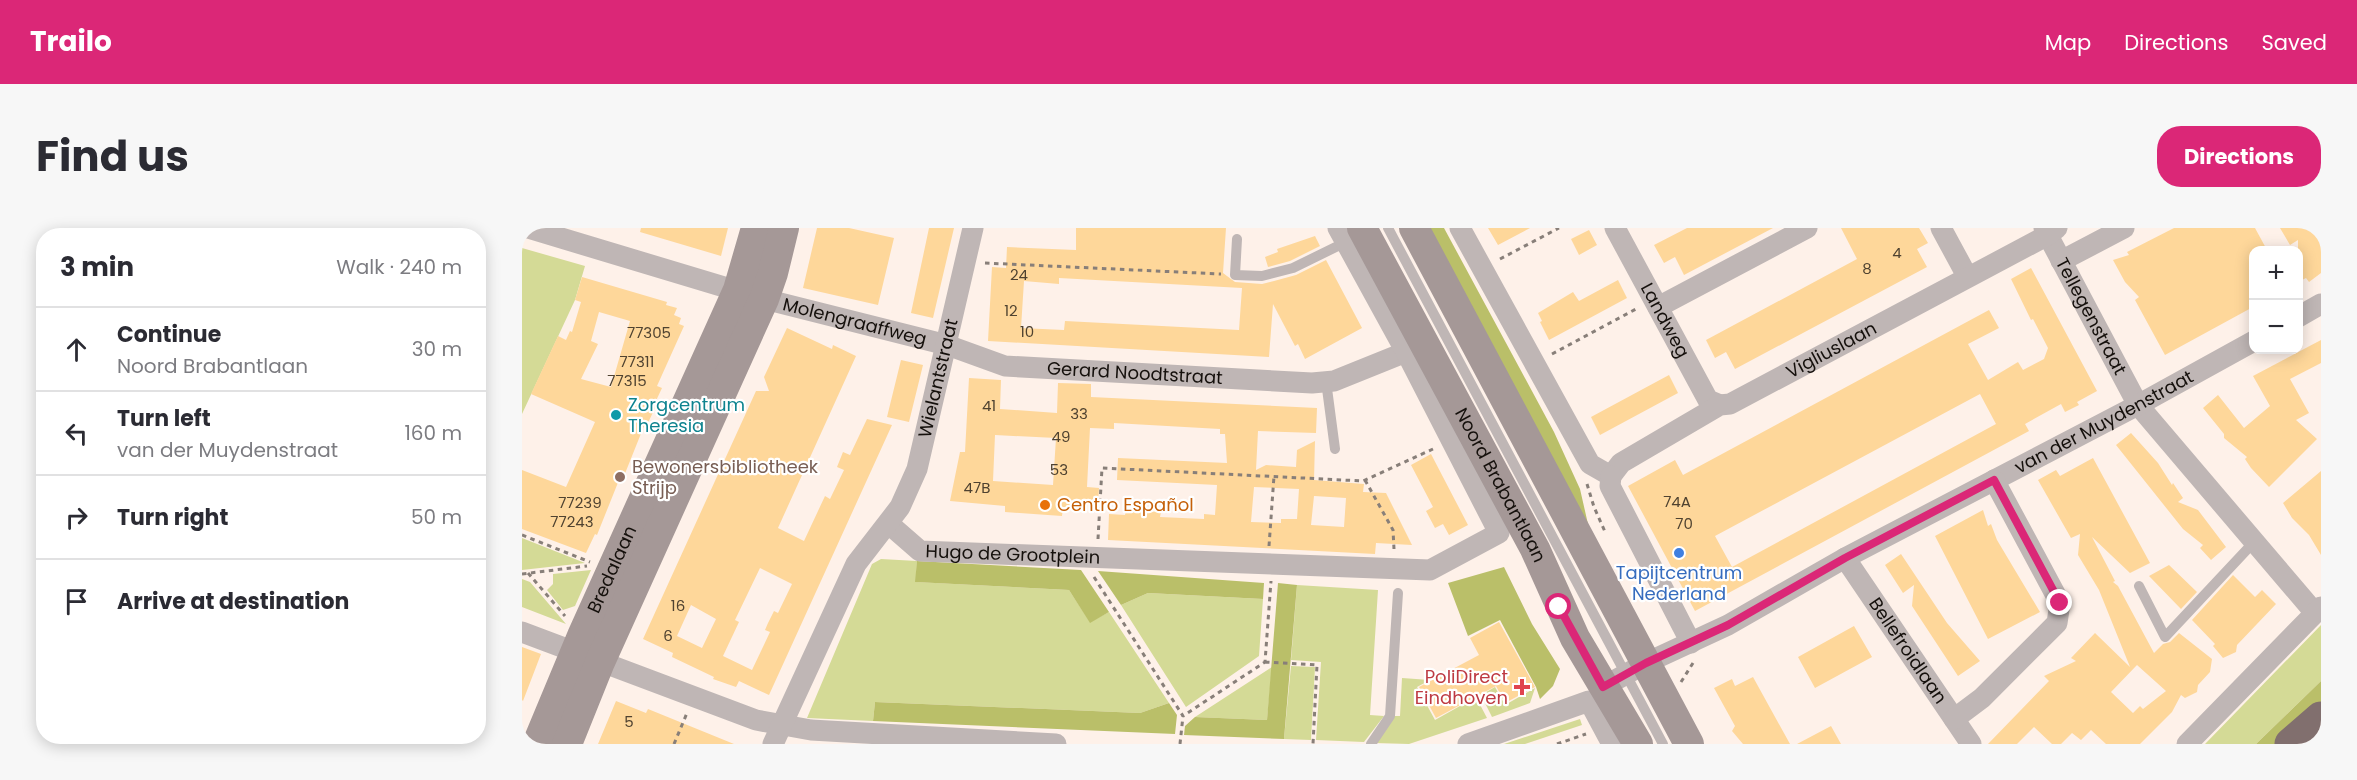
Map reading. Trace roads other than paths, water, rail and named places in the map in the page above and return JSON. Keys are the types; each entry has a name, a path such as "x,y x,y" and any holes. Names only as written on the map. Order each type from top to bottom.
{"highway":[{"path":"2291,744 2321,718"}],"main road":[{"name":"Bredalaan","path":"537,744 585,650 751,294 756,228"},
{"name":"Bredalaan","path":"751,294 773,273 784,228"},
{"name":"Noord Brabantlaan","path":"1414,228 1616,682 1638,744"},
{"name":"Noord Brabantlaan","path":"1349,233 1535,549 1575,638 1616,682 1689,744"},
{"name":"Bredalaan","path":"567,744 585,650"}],"street":[{"name":"Molengraaffweg","path":"528,228 751,294 947,345"},
{"name":"Wielantstraat","path":"889,524 900,507 916,470 973,228"},
{"path":"1460,228 1590,464 1611,476 1610,486 1691,643"},
{"name":"Landweg","path":"1615,228 1708,400 1720,405"},
{"path":"1656,303 1807,228"},
{"path":"1941,228 1967,276"},
{"path":"2061,261 2124,228"},
{"name":"Vigliuslaan","path":"1611,476 1621,463 1720,405 1730,404 2049,230"},
{"name":"Tellegenstraat","path":"2049,230 2061,261 2138,405 2254,542 2318,610"},
{"name":"Noord Brabantlaan","path":"1349,233 1406,352 1499,533"},
{"path":"2303,314 2321,304"},
{"name":"van der Muydenstraat","path":"1616,682 1728,625 1845,558 2138,405 2249,343"},
{"name":"Gerard Noodtstraat","path":"947,345 1005,366 1312,382 1334,381 1406,352"},
{"path":"1954,719 1982,698 2056,623 2060,603 1994,480"},
{"path":"777,734 856,564 889,524"},
{"name":"Hugo de Grootplein","path":"889,524 920,550 1430,570 1499,533"},
{"name":"Bellefroidlaan","path":"1845,558 1971,744"},
{"path":"2187,744 2318,610"},
{"path":"522,632 585,650 693,697 756,720 777,734 811,730 1056,744"},
{"name":"Noord Brabantlaan","path":"1608,736 1616,682"},
{"path":"1468,744 1616,682"}],"lane":[{"name":"Noord Brabantlaan","path":"1388,228 1616,682 1663,744"},
{"path":"1237,239 1235,275 1262,276 1293,268 1349,233"},
{"path":"1326,381 1335,449"},
{"path":"2139,586 2165,637 2254,542"},
{"path":"1371,744 1390,716 1398,593"}],"place":[{"name":"Zorgcentrum Theresia","path":"616,415"},
{"name":"Bewonersbibliotheek Strijp","path":"620,477"},
{"name":"Centro Español","path":"1045,505"},
{"name":"Tapijtcentrum Nederland","path":"1679,553"},
{"name":"PoliDirect Eindhoven","path":"1522,687"}]}
